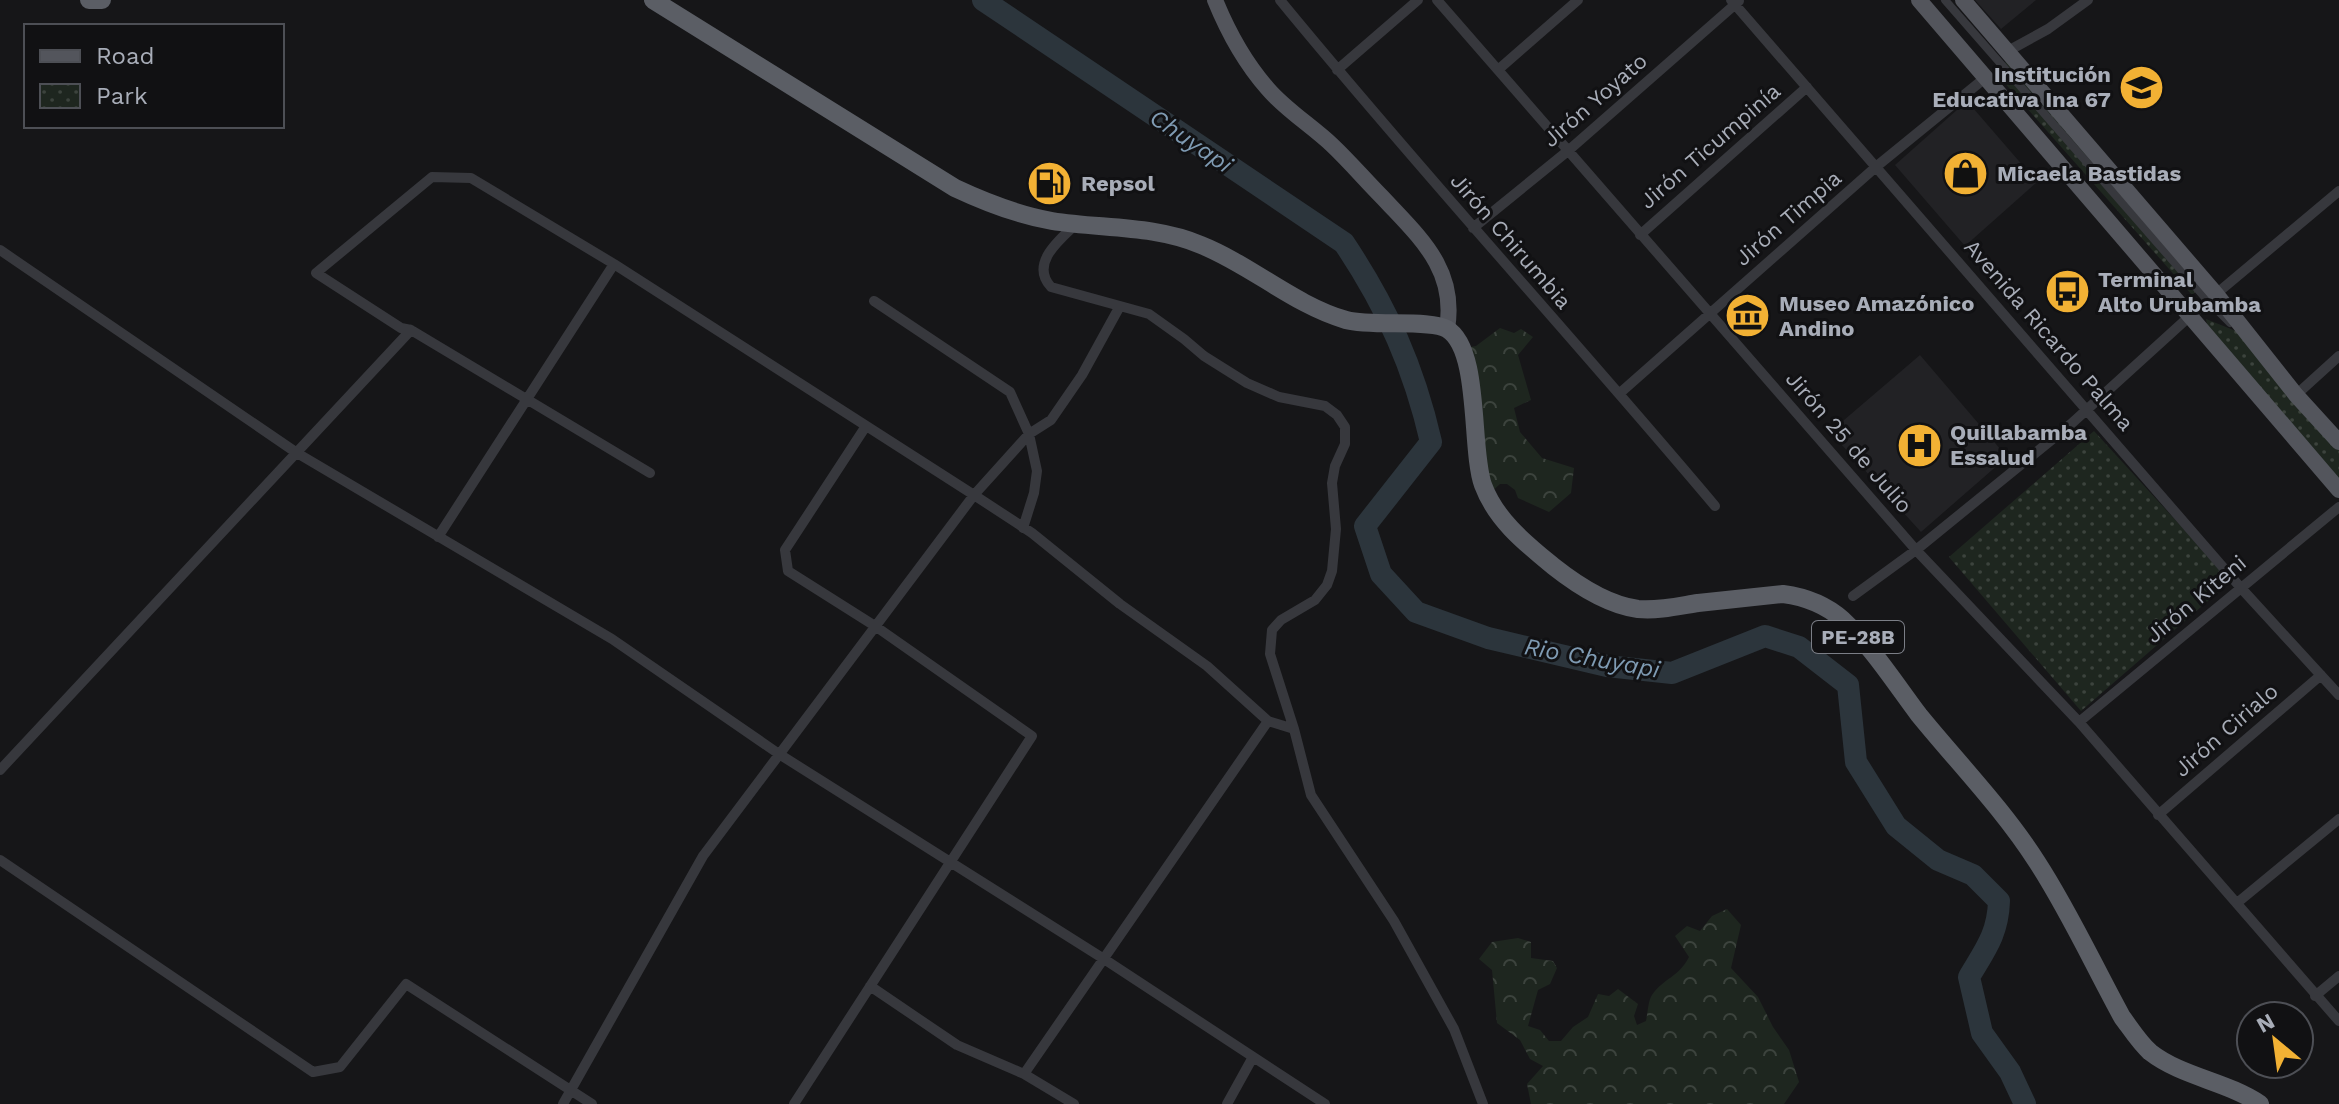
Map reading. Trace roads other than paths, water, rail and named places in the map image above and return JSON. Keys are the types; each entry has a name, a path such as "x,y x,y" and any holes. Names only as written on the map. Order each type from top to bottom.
{"highway":[{"path":"89,0 102,0"},
{"path":"653,0 955,188 994,206 1076,224 1153,231 1201,245 1320,310 1363,323 1433,325 1447,329"},
{"name":"PE-28B","path":"1447,329 1461,344 1471,379 1482,482 1493,507 1512,530 1562,573 1603,599 1624,607 1657,609 1783,594 1803,597 1831,612 1855,634 1919,715 1997,805 2046,877 2137,1039 2148,1050 2173,1065 2237,1090 2260,1104"}],"main road":[{"path":"1215,0 1224,23 1249,66 1270,92 1334,146 1427,246 1447,286 1450,301 1447,329"},
{"path":"1919,0 2339,490"},
{"path":"1963,0 2339,445"}],"street":[{"name":"Jirón Chirumbia","path":"1280,0 1337,70 1715,506"},
{"path":"1337,70 1418,0"},
{"name":"Jirón 25 de Julio","path":"1437,0 1916,550 2079,722 2339,1021"},
{"path":"1499,69 1578,0"},
{"path":"1945,0 2212,297"},
{"path":"2008,51 2048,29 2088,0"},
{"name":"Avenida Ricardo Palma","path":"1736,1 2241,588 2339,695"},
{"name":"Jirón Yoyato","path":"1473,228 1569,150 1736,1"},
{"name":"Jirón Timpia","path":"1620,393 1877,166 1985,78"},
{"name":"Jirón Ticumpinía","path":"1640,235 1807,87"},
{"path":"650,473 411,330 401,328 316,273 432,177 471,178 614,264 974,495 1207,666 1268,721 1294,729"},
{"path":"1853,596 1916,550 2087,410 2191,315 2339,191"},
{"path":"1076,224 1047,256 1042,270 1051,287 1149,314 1204,356 1247,383 1279,397 1325,406 1337,415 1345,427 1345,444 1335,466 1332,483 1336,529 1332,571 1327,585 1315,600 1281,620 1272,630 1270,654 1311,795 1394,921 1454,1029 1483,1104"},
{"path":"0,250 297,453 612,639 779,754 1104,959 1325,1104"},
{"path":"438,537 614,264"},
{"path":"874,301 1010,392 1029,434 1037,471 1023,528"},
{"path":"563,1104 703,856 974,495 1029,434 1051,420 1082,375 1120,306"},
{"path":"0,770 411,330"},
{"path":"2296,395 2339,356"},
{"path":"794,1104 1032,736 875,626 788,571 785,550 866,426"},
{"name":"Jirón Kiteni","path":"2079,722 2339,507"},
{"name":"Jirón Cirialo","path":"2158,815 2321,675"},
{"path":"1024,1074 1268,721"},
{"path":"2237,903 2339,819"},
{"path":"0,860 313,1072 340,1067 406,984 592,1104"},
{"path":"2315,996 2339,976"},
{"path":"870,986 957,1045 1024,1074 1074,1104"},
{"path":"1227,1104 1253,1057"}],"waterway":[{"name":"Rio Chuyapi","path":"983,0 1344,243 1397,339 1431,442 1365,526 1381,574 1416,612 1488,638 1607,666 1672,673 1765,636 1799,647 1848,685 1856,762 1896,826 1938,860 1973,875 1999,901 1993,932 1969,977 1982,1033 2010,1072 2025,1104"}],"place":[{"name":"Institución Educativa Ina 67","path":"2142,87"},
{"name":"Micaela Bastidas","path":"1966,173"},
{"name":"Repsol","path":"1050,183"},
{"name":"Terminal Alto Urubamba","path":"2067,292"},
{"name":"Museo Amazónico Andino","path":"1748,316"},
{"name":"Quillabamba Essalud","path":"1919,445"}],"water label":[{"name":"Chuyapi","path":"1191,141"}]}
